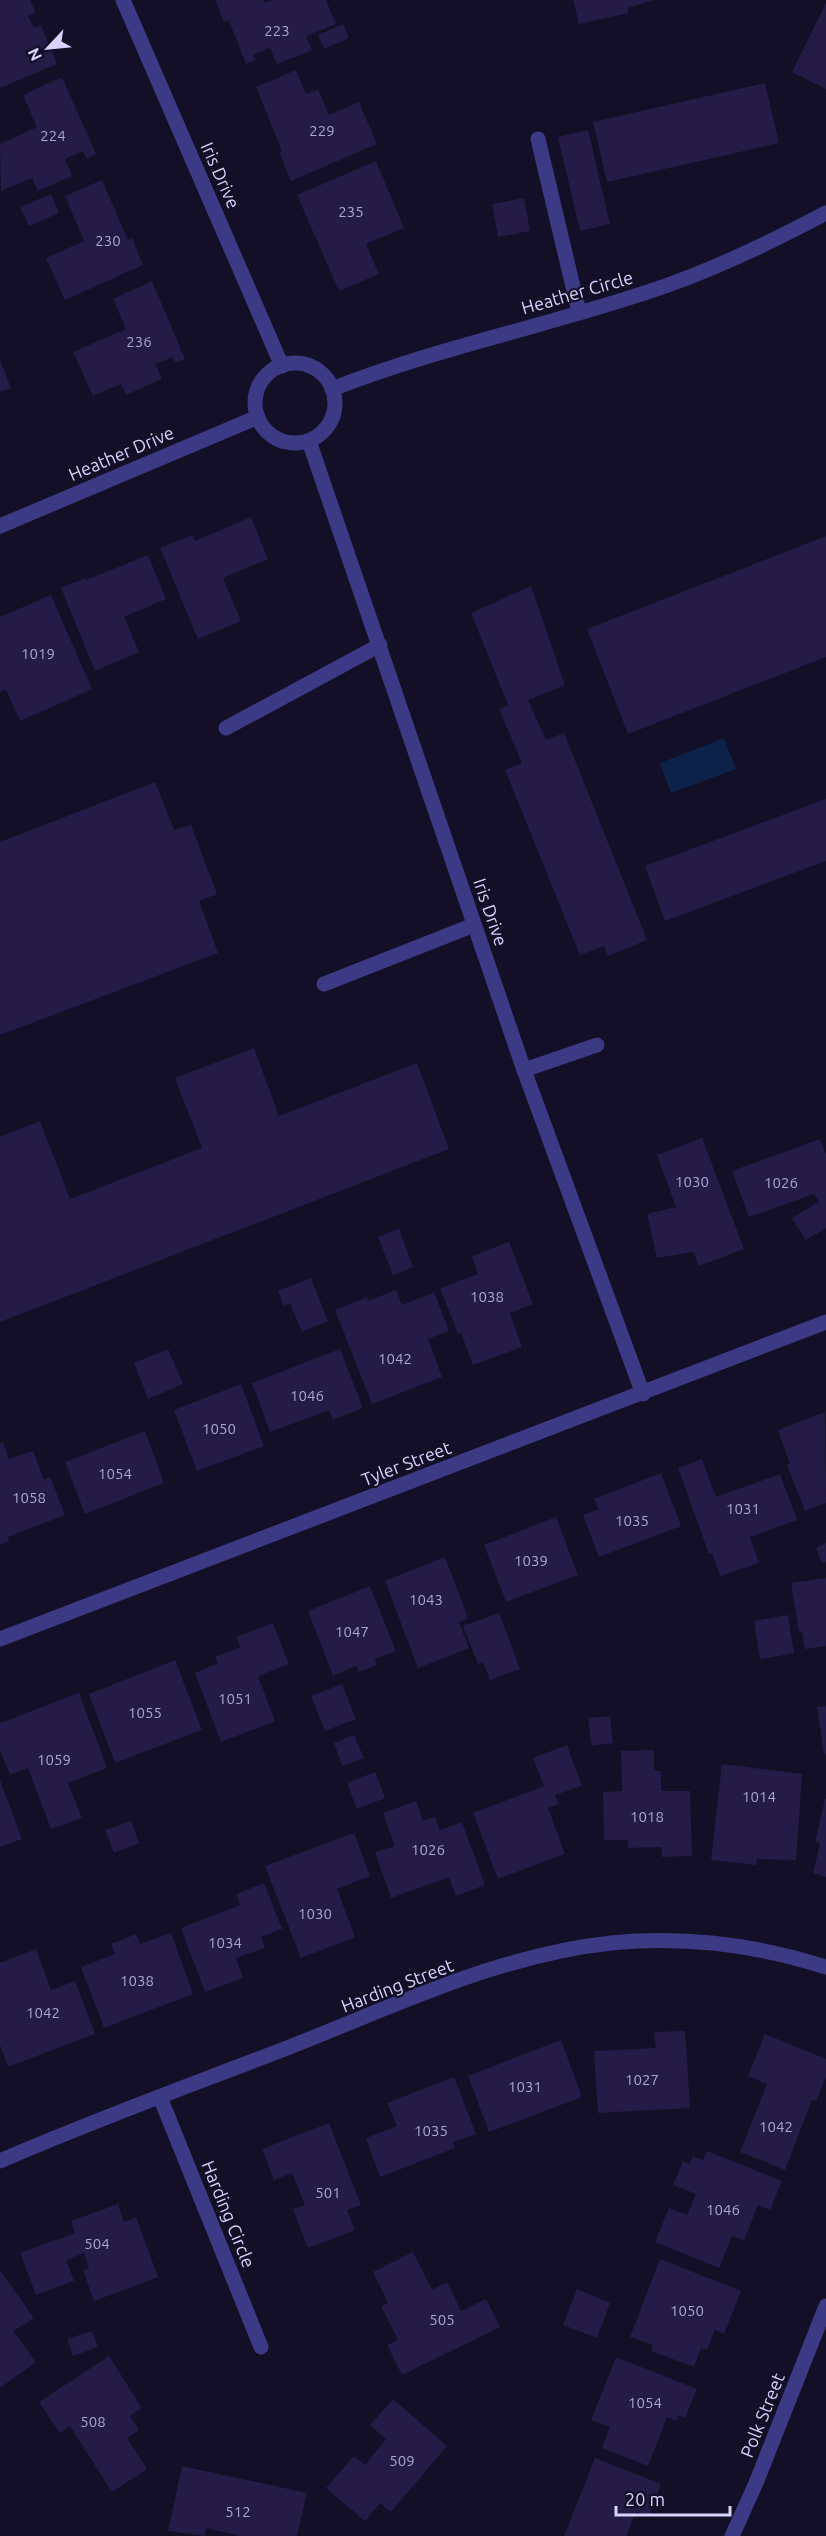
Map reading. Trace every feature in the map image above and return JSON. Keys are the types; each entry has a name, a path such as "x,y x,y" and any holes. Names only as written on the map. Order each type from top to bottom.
{"street":[{"name":"Iris Drive","path":"123,0 282,366"},
{"path":"538,139 579,312"},
{"name":"Heather Circle","path":"332,389 488,338 668,285 748,252 826,213"},
{"path":"306,364 317,369 327,379 332,389 334,414 329,426 309,441 287,442 273,437 258,417 254,404 261,381 270,372 282,366 306,364"},
{"name":"Heather Drive","path":"0,526 258,417"},
{"name":"Iris Drive","path":"309,441 524,1070 643,1394"},
{"path":"226,728 380,645"},
{"path":"324,984 474,925"},
{"path":"524,1070 597,1045"},
{"name":"Tyler Street","path":"0,1639 826,1322"},
{"name":"Harding Street","path":"0,2161 464,1980 525,1960 582,1948 639,1941 702,1942 768,1951 826,1967"},
{"name":"Harding Circle","path":"160,2097 261,2347"},
{"name":"Polk Street","path":"732,2536 756,2483 826,2306"}],"water":[{"path":"724,738 736,769 671,793 660,763"}],"building":[{"path":"0,0 30,0 36,13 28,16 34,28 41,25 57,64 0,88"},
{"path":"215,0 263,0 265,3 272,0 326,0 336,24 306,36 312,50 277,64 270,48 253,55 255,60 246,64 229,21 224,22"},
{"path":"573,0 654,0 628,8 629,13 579,24"},
{"path":"826,3 826,89 792,72"},
{"path":"343,24 349,38 324,49 318,35"},
{"path":"296,70 306,94 318,89 329,115 359,102 377,144 291,181 279,152 282,151 256,87"},
{"path":"62,77 96,154 87,159 83,151 65,159 72,176 38,191 32,178 1,191 0,144 37,127 23,95"},
{"path":"765,83 779,143 607,182 593,122"},
{"path":"588,130 610,224 580,231 558,137"},
{"path":"376,161 404,228 366,244 379,274 339,291 297,195"},
{"path":"102,180 128,240 132,238 143,265 65,300 46,258 84,241 65,196"},
{"path":"51,194 59,213 29,226 20,207"},
{"path":"524,198 530,231 498,237 492,204"},
{"path":"152,281 185,359 175,363 173,357 155,364 162,379 126,395 121,384 93,396 73,352 126,329 113,299"},
{"path":"0,360 11,388 0,392"},
{"path":"251,517 268,559 223,578 241,621 198,639 160,548 192,535 195,541"},
{"path":"826,536 826,657 628,734 587,629"},
{"path":"148,555 166,599 124,617 139,652 95,671 61,588"},
{"path":"531,586 565,685 528,700 546,740 564,733 647,940 608,956 604,946 580,955 505,770 522,763 499,709 508,705 471,613"},
{"path":"51,595 92,689 20,721 6,689 0,692 0,617"},
{"path":"155,782 174,830 191,825 217,894 199,901 218,953 0,1035 0,842"},
{"path":"826,799 826,861 665,921 645,866"},
{"path":"254,1048 279,1116 417,1063 449,1149 0,1322 0,1137 40,1121 70,1199 202,1148 175,1078"},
{"path":"702,1138 744,1249 699,1266 693,1252 657,1258 647,1214 676,1207 657,1155"},
{"path":"820,1139 826,1154 826,1228 806,1240 792,1218 819,1202 814,1194 749,1217 732,1171"},
{"path":"399,1229 413,1267 393,1275 378,1237"},
{"path":"509,1242 533,1304 510,1313 522,1347 473,1365 440,1288 478,1274 472,1256"},
{"path":"311,1278 328,1321 302,1332 290,1303 284,1306 278,1291"},
{"path":"396,1290 402,1305 434,1292 449,1331 428,1339 442,1377 372,1404 335,1310 367,1297 368,1301"},
{"path":"168,1349 183,1384 148,1399 134,1363"},
{"path":"340,1349 363,1408 333,1420 329,1410 270,1432 252,1383"},
{"path":"241,1384 264,1446 197,1471 174,1410"},
{"path":"825,1412 826,1503 805,1511 787,1465 790,1464 778,1430"},
{"path":"145,1431 164,1483 85,1514 65,1462"},
{"path":"3,1442 9,1459 33,1451 44,1480 50,1477 65,1515 8,1537 9,1541 0,1545 0,1443"},
{"path":"702,1459 716,1497 780,1474 797,1520 750,1537 759,1563 720,1576 712,1553 709,1554 678,1468"},
{"path":"661,1473 681,1526 599,1557 583,1515 599,1509 594,1499"},
{"path":"556,1517 578,1575 506,1602 484,1545"},
{"path":"826,1543 826,1562 822,1563 816,1548"},
{"path":"445,1557 468,1618 459,1622 469,1648 418,1668 385,1581"},
{"path":"826,1578 826,1646 805,1649 802,1631 799,1632 791,1583"},
{"path":"370,1586 396,1651 375,1659 377,1665 359,1672 356,1666 333,1676 308,1611"},
{"path":"499,1613 520,1669 490,1680 483,1662 478,1664 463,1626"},
{"path":"788,1615 794,1653 760,1659 754,1621"},
{"path":"273,1623 289,1664 258,1676 275,1721 221,1742 195,1673 218,1663 215,1657 241,1647 236,1637"},
{"path":"175,1660 202,1730 115,1763 89,1694"},
{"path":"342,1684 356,1719 325,1731 311,1696"},
{"path":"79,1693 107,1768 68,1783 82,1818 51,1829 28,1768 10,1775 0,1750 0,1723"},
{"path":"826,1706 826,1754 824,1754 817,1707"},
{"path":"610,1716 613,1743 592,1746 588,1718"},
{"path":"354,1735 364,1758 342,1766 334,1743"},
{"path":"567,1745 582,1786 555,1795 559,1804 548,1808 565,1854 498,1879 473,1813 544,1786 533,1758"},
{"path":"654,1750 654,1771 661,1771 661,1791 690,1791 692,1856 662,1857 662,1847 628,1848 628,1840 604,1840 603,1792 622,1791 621,1751"},
{"path":"722,1764 802,1774 796,1860 757,1859 756,1865 711,1860"},
{"path":"375,1772 385,1798 357,1809 347,1783"},
{"path":"0,1780 22,1839 0,1847"},
{"path":"825,1799 826,1877 813,1873 820,1843 815,1842"},
{"path":"416,1801 423,1821 435,1817 440,1830 462,1822 485,1885 456,1896 449,1877 391,1898 375,1852 395,1846 383,1813"},
{"path":"131,1821 139,1843 114,1853 105,1830"},
{"path":"354,1833 370,1876 337,1889 355,1937 301,1958 265,1866"},
{"path":"264,1883 282,1929 261,1937 265,1948 236,1958 243,1978 205,1992 181,1928 240,1905 236,1894"},
{"path":"171,1933 193,1994 104,2028 81,1967 115,1954 111,1944 136,1934 140,1944"},
{"path":"36,1949 51,1990 75,1981 95,2034 8,2067 0,2045 0,1963"},
{"path":"685,2031 690,2108 598,2113 594,2051 656,2048 654,2032"},
{"path":"765,2034 826,2059 826,2077 816,2101 812,2100 785,2170 740,2152 767,2084 748,2076"},
{"path":"561,2040 582,2097 489,2132 468,2076"},
{"path":"454,2077 476,2134 453,2142 455,2148 380,2177 366,2138 397,2126 387,2103"},
{"path":"329,2123 361,2205 347,2210 355,2230 308,2248 293,2209 305,2205 292,2173 274,2180 262,2149"},
{"path":"707,2151 782,2181 770,2210 758,2205 744,2240 732,2236 719,2268 655,2242 669,2208 687,2215 696,2194 673,2185 683,2161 690,2164 693,2156 703,2160"},
{"path":"118,2204 124,2222 136,2217 158,2277 94,2301 83,2270 89,2268 84,2253 66,2260 74,2281 36,2295 20,2253 75,2233 71,2221"},
{"path":"413,2252 432,2290 447,2282 461,2311 486,2299 500,2327 402,2375 387,2345 398,2340 381,2306 388,2303 373,2272"},
{"path":"660,2259 741,2291 724,2334 715,2330 707,2350 701,2348 694,2367 651,2351 653,2345 630,2337"},
{"path":"0,2270 34,2318 13,2331 36,2362 0,2388"},
{"path":"577,2289 610,2303 597,2338 563,2325"},
{"path":"92,2331 98,2347 73,2356 67,2339"},
{"path":"109,2356 142,2408 130,2416 139,2430 127,2438 147,2469 112,2492 70,2426 60,2433 39,2402"},
{"path":"616,2357 697,2389 685,2418 678,2415 676,2421 667,2417 648,2466 602,2448 610,2427 591,2420"},
{"path":"393,2399 447,2446 391,2512 380,2503 365,2521 326,2488 354,2456 365,2465 386,2439 370,2425"},
{"path":"595,2458 661,2484 648,2517 636,2512 626,2536 564,2536"},
{"path":"182,2466 307,2493 297,2536 241,2536 206,2528 205,2536 168,2531"}]}
